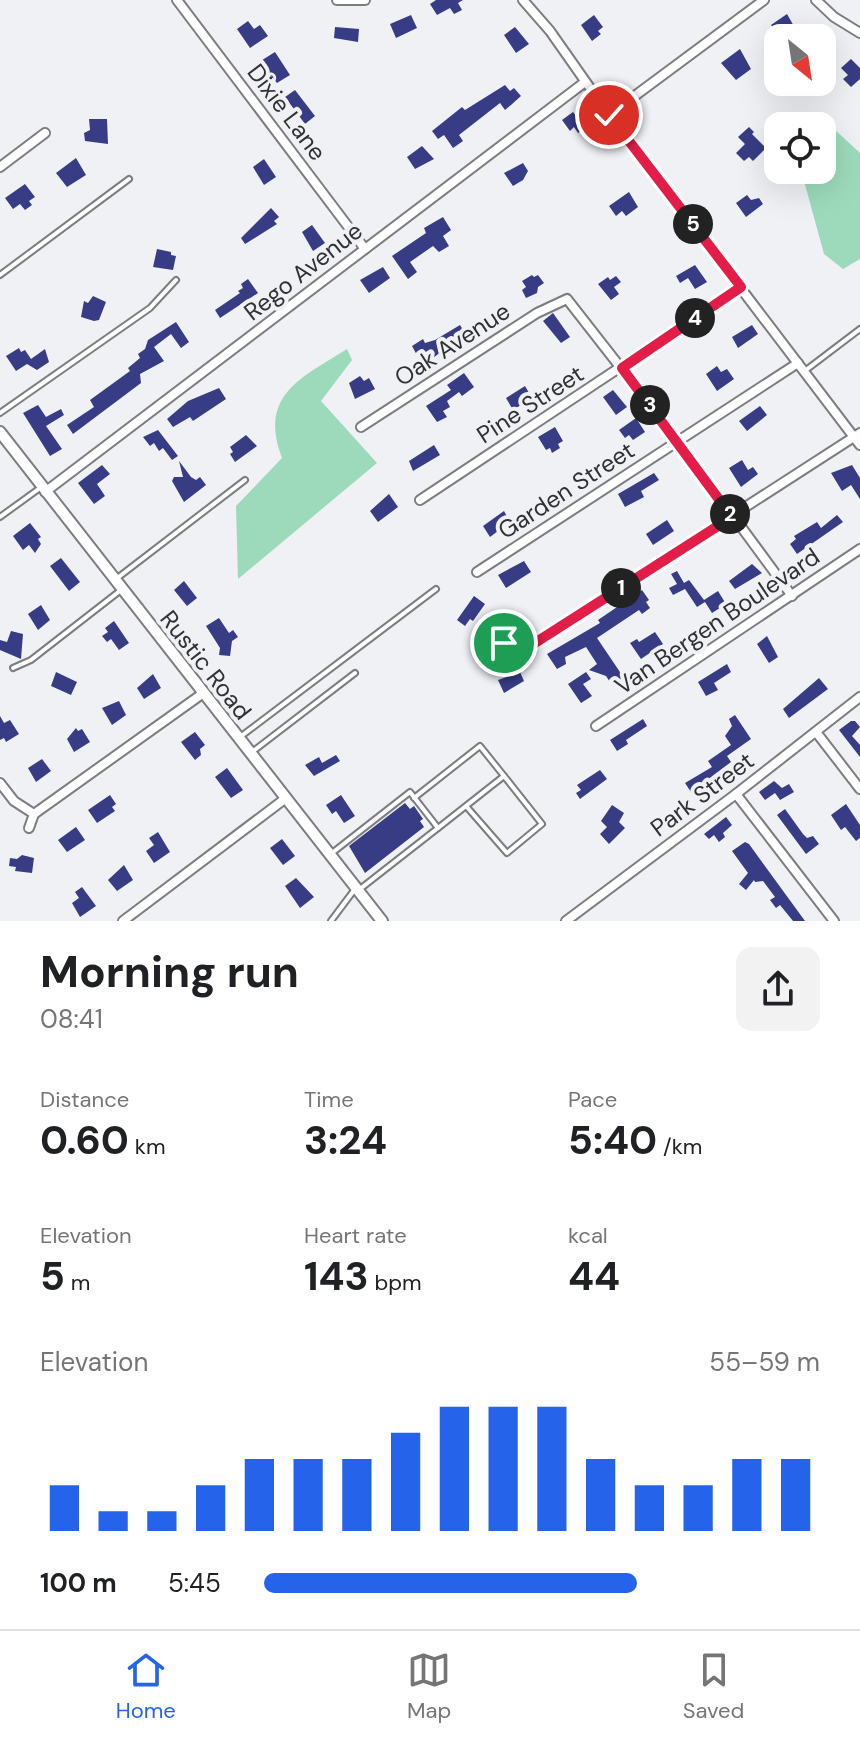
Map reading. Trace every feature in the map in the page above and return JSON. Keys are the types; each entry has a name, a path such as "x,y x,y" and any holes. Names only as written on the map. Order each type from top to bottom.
{"street":[{"name":"Dixie Lane","path":"177,0 365,249"},
{"path":"337,0 365,0"},
{"path":"609,115 764,0"},
{"path":"816,0 834,17 860,33"},
{"path":"504,643 527,648 858,438 525,1"},
{"name":"Rego Avenue","path":"44,489 585,82"},
{"path":"0,167 45,133"},
{"name":"Pine Street","path":"420,500 741,287"},
{"name":"Oak Avenue","path":"361,427 537,313 567,299 622,368"},
{"name":"Garden Street","path":"477,572 798,363"},
{"path":"622,368 792,596"},
{"name":"Rustic Road","path":"0,432 382,921"},
{"name":"Van Bergen Boulevard","path":"596,726 860,549"},
{"path":"29,828 34,814 202,694"},
{"name":"Park Street","path":"566,921 860,697"},
{"path":"816,732 860,789"},
{"path":"0,783 14,801 34,814"},
{"path":"736,794 834,921"},
{"path":"123,921 286,798"}],"lane":[{"path":"0,275 129,179"},
{"path":"0,413 150,308 176,280"},
{"path":"804,371 860,329"},
{"path":"114,580 245,480"},
{"path":"0,517 44,489"},
{"path":"238,738 436,589"},
{"path":"13,668 31,660 121,590"},
{"path":"250,753 355,673"},
{"path":"414,798 480,746 542,824 507,853 466,806"},
{"path":"331,921 357,889 504,776"},
{"path":"331,855 410,792 438,828"}],"green space":[{"path":"836,131 860,153 860,259 843,269 824,254 805,184 836,184"},
{"path":"347,349 352,360 321,401 377,463 238,579 236,506 282,458 276,436 280,403 300,380"}],"building":[{"path":"436,0 463,0 458,3 462,10 454,14 450,8 437,15 430,4"},
{"path":"787,14 793,24 772,24"},
{"path":"411,15 417,28 396,38 390,24"},
{"path":"594,15 603,27 598,31 601,34 592,41 581,25"},
{"path":"248,21 254,29 260,25 268,36 250,48 237,29"},
{"path":"335,27 359,29 358,42 334,38"},
{"path":"515,27 529,44 516,53 504,35"},
{"path":"740,49 751,69 736,80 721,63"},
{"path":"275,52 290,75 277,83 259,62"},
{"path":"851,59 860,68 860,79 851,87 843,79 848,75 841,68"},
{"path":"505,85 510,91 514,88 521,96 505,110 500,103 459,135 463,141 453,148 444,135 438,139 432,131 462,107 465,110"},
{"path":"295,90 315,116 305,124 285,97"},
{"path":"573,112 580,121 585,117 590,124 578,133 574,127 570,131 562,120"},
{"path":"89,119 107,119 108,144 85,141 84,133 90,130"},
{"path":"749,127 764,150 753,161 749,157 744,161 736,153 745,144 738,137"},
{"path":"422,146 434,159 415,169 407,157"},
{"path":"76,158 86,175 67,187 56,173"},
{"path":"264,159 276,177 264,185 253,167"},
{"path":"523,163 528,171 523,180 513,186 504,173"},
{"path":"25,184 35,197 29,201 32,205 25,210 20,204 13,209 5,198"},
{"path":"629,192 638,207 626,216 622,211 616,216 609,206"},
{"path":"747,195 751,200 759,198 763,204 746,217 736,203"},
{"path":"271,208 279,217 274,221 277,224 245,244 241,238"},
{"path":"443,217 451,230 443,236 449,246 439,252 433,246 410,262 417,272 408,279 392,256 426,233 424,228"},
{"path":"312,225 325,243 313,251 302,232"},
{"path":"157,249 176,256 173,270 153,267"},
{"path":"695,265 707,282 695,289 688,278 680,283 676,276"},
{"path":"383,267 390,278 369,293 360,280"},
{"path":"538,275 544,283 538,287 537,293 526,298 522,290 526,287 522,281"},
{"path":"616,276 621,282 614,287 619,294 611,300 598,284"},
{"path":"248,279 258,293 220,318 215,310 240,293 238,291 243,288 241,284"},
{"path":"93,296 106,302 99,320 94,321 81,317 84,301 88,303"},
{"path":"553,313 570,337 561,343 543,321"},
{"path":"176,322 189,342 181,348 171,334 154,347 164,361 140,374 141,383 73,434 67,425 94,407 90,400 130,371 128,368 140,358 138,354 145,349 148,340"},
{"path":"460,325 465,333 440,348 442,351 433,358 419,359 412,346 423,339 425,343 435,340"},
{"path":"752,325 758,334 738,348 732,337"},
{"path":"19,348 21,352 25,350 31,359 45,349 49,362 37,370 27,364 16,371 6,356"},
{"path":"717,366 721,372 727,369 734,379 717,391 706,374"},
{"path":"464,373 474,387 462,396 459,392 447,401 450,407 443,411 447,417 437,422 426,406 451,390 447,385"},
{"path":"360,376 364,381 369,378 375,389 355,399 349,383"},
{"path":"525,386 532,398 513,410 506,398"},
{"path":"219,388 226,399 193,421 190,417 173,427 167,419 188,401"},
{"path":"613,390 627,407 616,415 603,397"},
{"path":"38,405 46,417 61,409 64,415 46,426 62,449 50,456 23,413"},
{"path":"760,406 767,415 747,431 739,421"},
{"path":"636,418 645,432 633,440 629,435 625,438 619,430"},
{"path":"555,427 563,441 558,444 560,448 552,453 550,448 546,450 538,437"},
{"path":"158,430 178,456 172,460 163,448 159,451 154,443 150,446 143,437"},
{"path":"246,435 257,446 235,462 230,447"},
{"path":"434,445 440,455 413,471 409,461"},
{"path":"742,460 748,470 753,467 758,474 741,487 729,468"},
{"path":"179,461 191,477 196,480 200,477 206,485 184,502 172,481 174,477 183,477"},
{"path":"102,465 110,474 97,484 105,496 94,504 78,483"},
{"path":"852,465 860,478 860,499 851,485 842,491 831,473"},
{"path":"654,473 659,480 641,491 644,497 625,507 618,494"},
{"path":"389,494 398,507 378,522 370,511"},
{"path":"504,511 510,522 490,537 483,526"},
{"path":"837,515 843,522 797,554 790,544 796,539 794,536 817,522 821,528"},
{"path":"667,520 674,531 653,545 646,534"},
{"path":"30,523 41,537 38,539 41,544 35,553 29,545 23,550 13,536"},
{"path":"61,558 80,582 69,591 50,566"},
{"path":"524,561 531,572 506,588 498,575"},
{"path":"752,564 762,573 735,589 729,581"},
{"path":"677,571 684,583 689,580 704,600 718,591 726,604 712,613 705,602 697,607 685,589 673,595 669,588 677,584 671,574"},
{"path":"184,581 197,598 187,606 174,590"},
{"path":"642,590 650,608 642,614 639,610 597,638 624,678 612,685 606,676 589,670 597,664 586,647 565,657 566,664 557,669 547,654 600,623 598,620"},
{"path":"474,596 485,604 473,621 470,619 465,626 457,620"},
{"path":"41,605 50,620 38,630 28,614"},
{"path":"219,618 229,633 233,630 238,637 232,641 230,656 219,655 220,648 206,626"},
{"path":"114,621 129,643 119,650 111,639 107,642 102,636 108,632 105,628"},
{"path":"11,631 23,634 21,659 0,650 0,640 7,642"},
{"path":"655,632 663,644 641,659 630,643 637,639 639,642"},
{"path":"767,636 778,657 769,663 757,644"},
{"path":"727,664 731,672 714,683 718,690 706,696 698,682"},
{"path":"56,672 77,682 71,695 51,686"},
{"path":"520,672 524,681 504,693 498,680"},
{"path":"586,672 591,679 583,684 592,696 581,703 568,684"},
{"path":"153,674 161,688 144,699 137,688"},
{"path":"819,678 828,689 789,718 783,709"},
{"path":"119,701 126,715 112,725 102,708"},
{"path":"735,715 751,739 727,756 731,762 691,792 685,783 712,767 708,761 731,745 725,736 732,726 729,719"},
{"path":"0,716 4,723 10,720 19,734 6,742 4,738 0,740"},
{"path":"643,719 647,726 626,740 628,744 617,751 610,740"},
{"path":"851,721 860,727 852,736 860,745 860,757 839,730"},
{"path":"76,728 78,731 82,729 90,742 74,752 67,739"},
{"path":"195,732 205,745 195,760 181,742"},
{"path":"336,755 340,761 314,776 305,765 319,757 322,763"},
{"path":"42,759 51,771 36,782 28,768"},
{"path":"227,768 243,790 231,798 215,777"},
{"path":"600,770 607,779 580,799 576,793 581,790 577,785"},
{"path":"774,781 782,788 789,784 794,792 780,800 775,793 765,800 759,792"},
{"path":"110,795 116,804 112,807 115,811 97,823 88,810"},
{"path":"341,795 355,816 344,823 336,811 332,814 326,805"},
{"path":"405,803 410,809 414,806 423,819 420,821 424,827 365,873 349,846"},
{"path":"846,804 860,825 860,838 856,841 845,827 841,830 831,815"},
{"path":"612,805 624,813 619,822 625,828 609,844 600,834 607,827 601,821"},
{"path":"785,809 803,834 807,838 813,836 819,844 806,854 777,815"},
{"path":"726,817 732,825 719,842 714,835 709,839 704,834"},
{"path":"76,827 85,840 67,852 58,840"},
{"path":"158,832 170,852 154,863 146,851 154,845 149,838"},
{"path":"282,839 295,856 283,865 270,848"},
{"path":"745,842 805,921 793,921 780,905 776,908 770,900 775,897 763,881 754,880 746,890 739,884 748,873 732,851"},
{"path":"22,855 34,858 32,873 15,871 16,867 9,866 10,858 17,859"},
{"path":"124,865 133,880 117,891 108,880"},
{"path":"296,878 314,897 300,908 285,886"},
{"path":"82,887 96,906 80,917 72,903 79,898 75,892"}],"route":[{"path":"504,643 527,648 732,517 622,368 741,287 609,115"}]}
